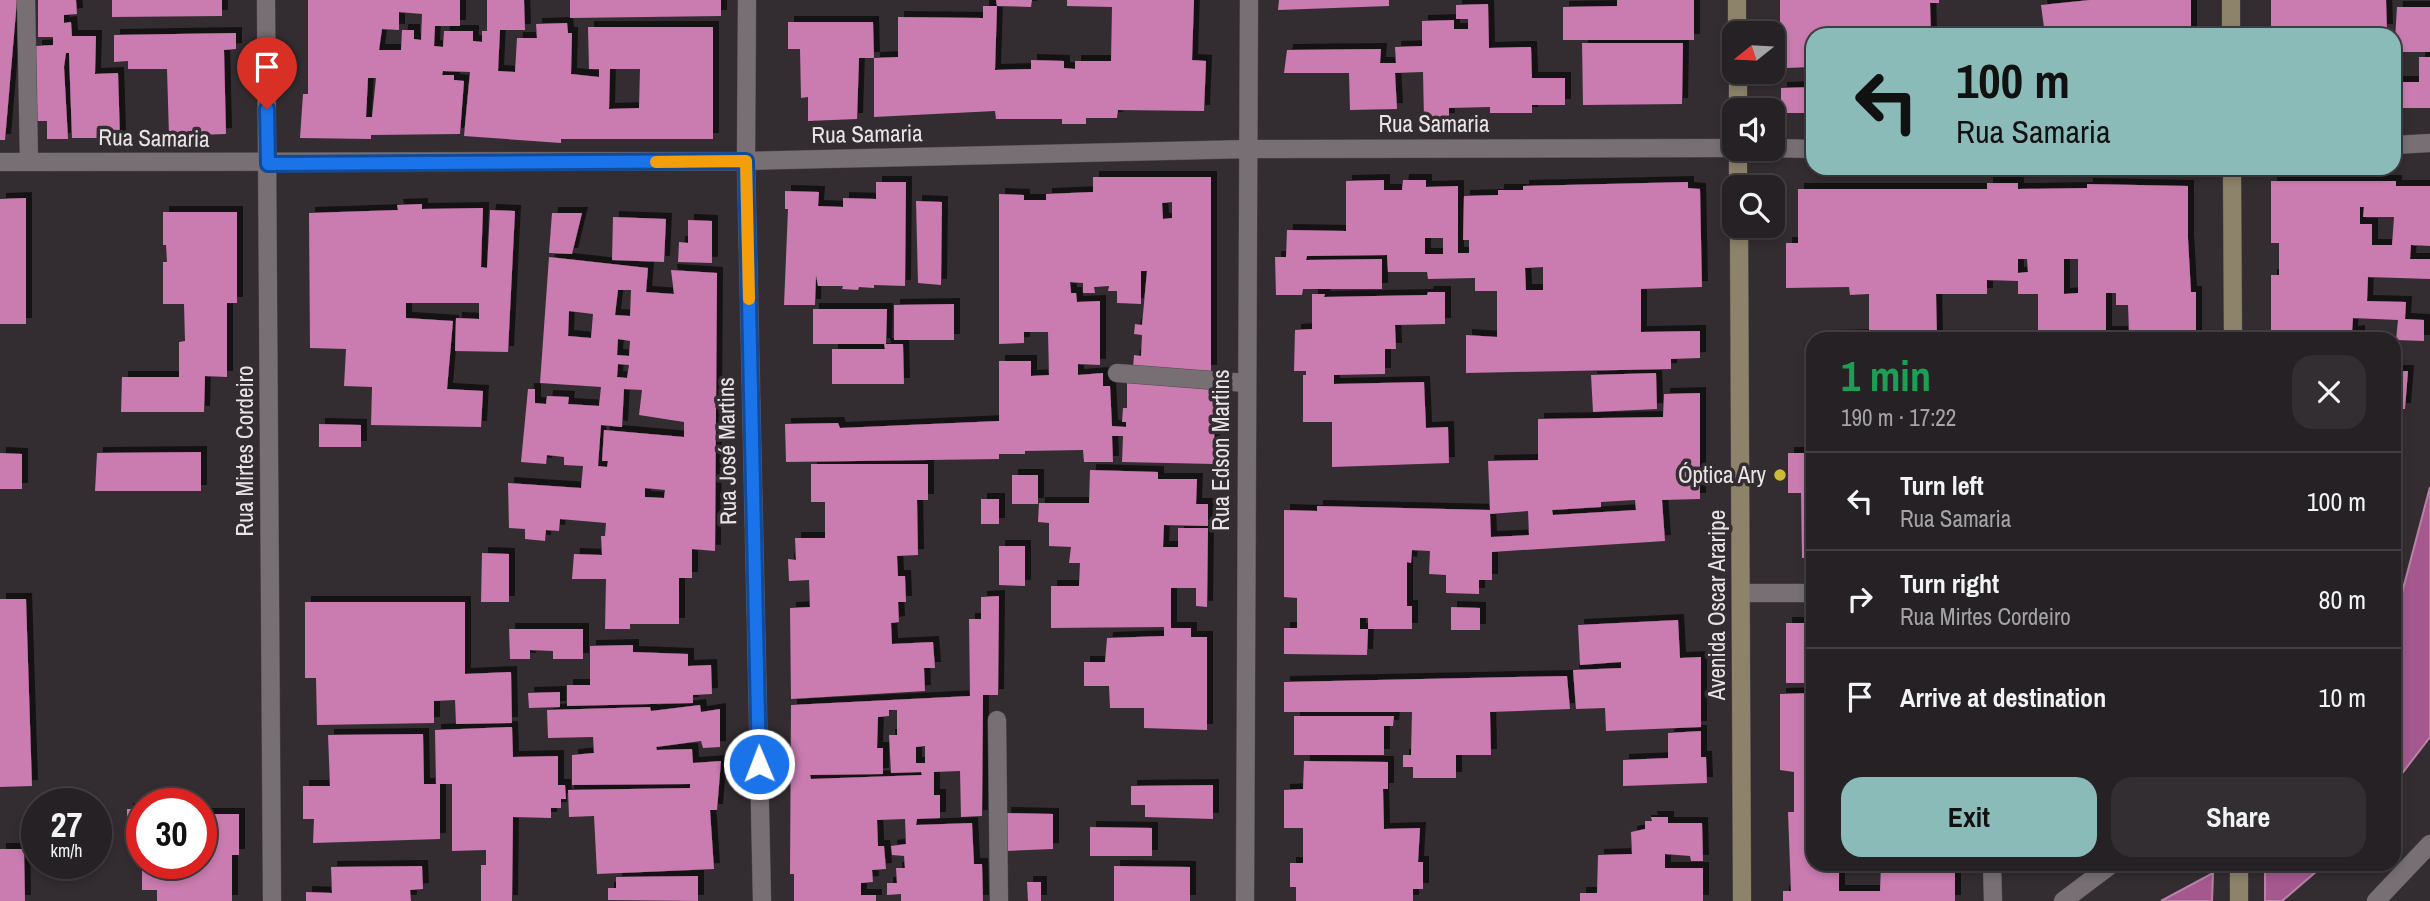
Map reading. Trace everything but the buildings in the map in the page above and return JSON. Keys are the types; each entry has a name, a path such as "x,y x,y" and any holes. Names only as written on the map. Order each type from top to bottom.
{"street":[{"path":"26,0 29,161"},
{"name":"Rua Mirtes Cordeiro","path":"266,0 272,901"},
{"name":"Rua José Martins","path":"747,0 746,161 762,901"},
{"name":"Rua Edson Martins","path":"1245,901 1249,0"},
{"path":"1737,0 1737,21"},
{"path":"2231,0 2231,28"},
{"path":"2401,145 2430,143"},
{"name":"Rua Samaria","path":"0,162 268,164 746,161 1249,149 1722,148"},
{"path":"1785,148 1806,149"},
{"path":"2232,175 2233,332"},
{"name":"Avenida Oscar Araripe","path":"1739,238 1742,901"},
{"path":"1116,373 1246,383"},
{"path":"1742,593 1806,593"},
{"path":"997,720 999,901"},
{"path":"2376,901 2430,844"},
{"path":"1992,871 1993,901"},
{"path":"2063,901 2103,871"},
{"path":"2239,871 2239,901"}],"shaded area":[{"path":"2430,487 2430,737 2401,775 2401,597"},
{"path":"2265,871 2317,871 2282,901 2265,901"},
{"path":"2213,873 2212,901 2161,901"}],"slow traffic":[{"path":"656,162 746,161 749,299"}],"place":[{"name":"Óptica Ary","path":"1780,475"}],"route":[{"path":"267,109 268,164 746,161 759,764"}]}
